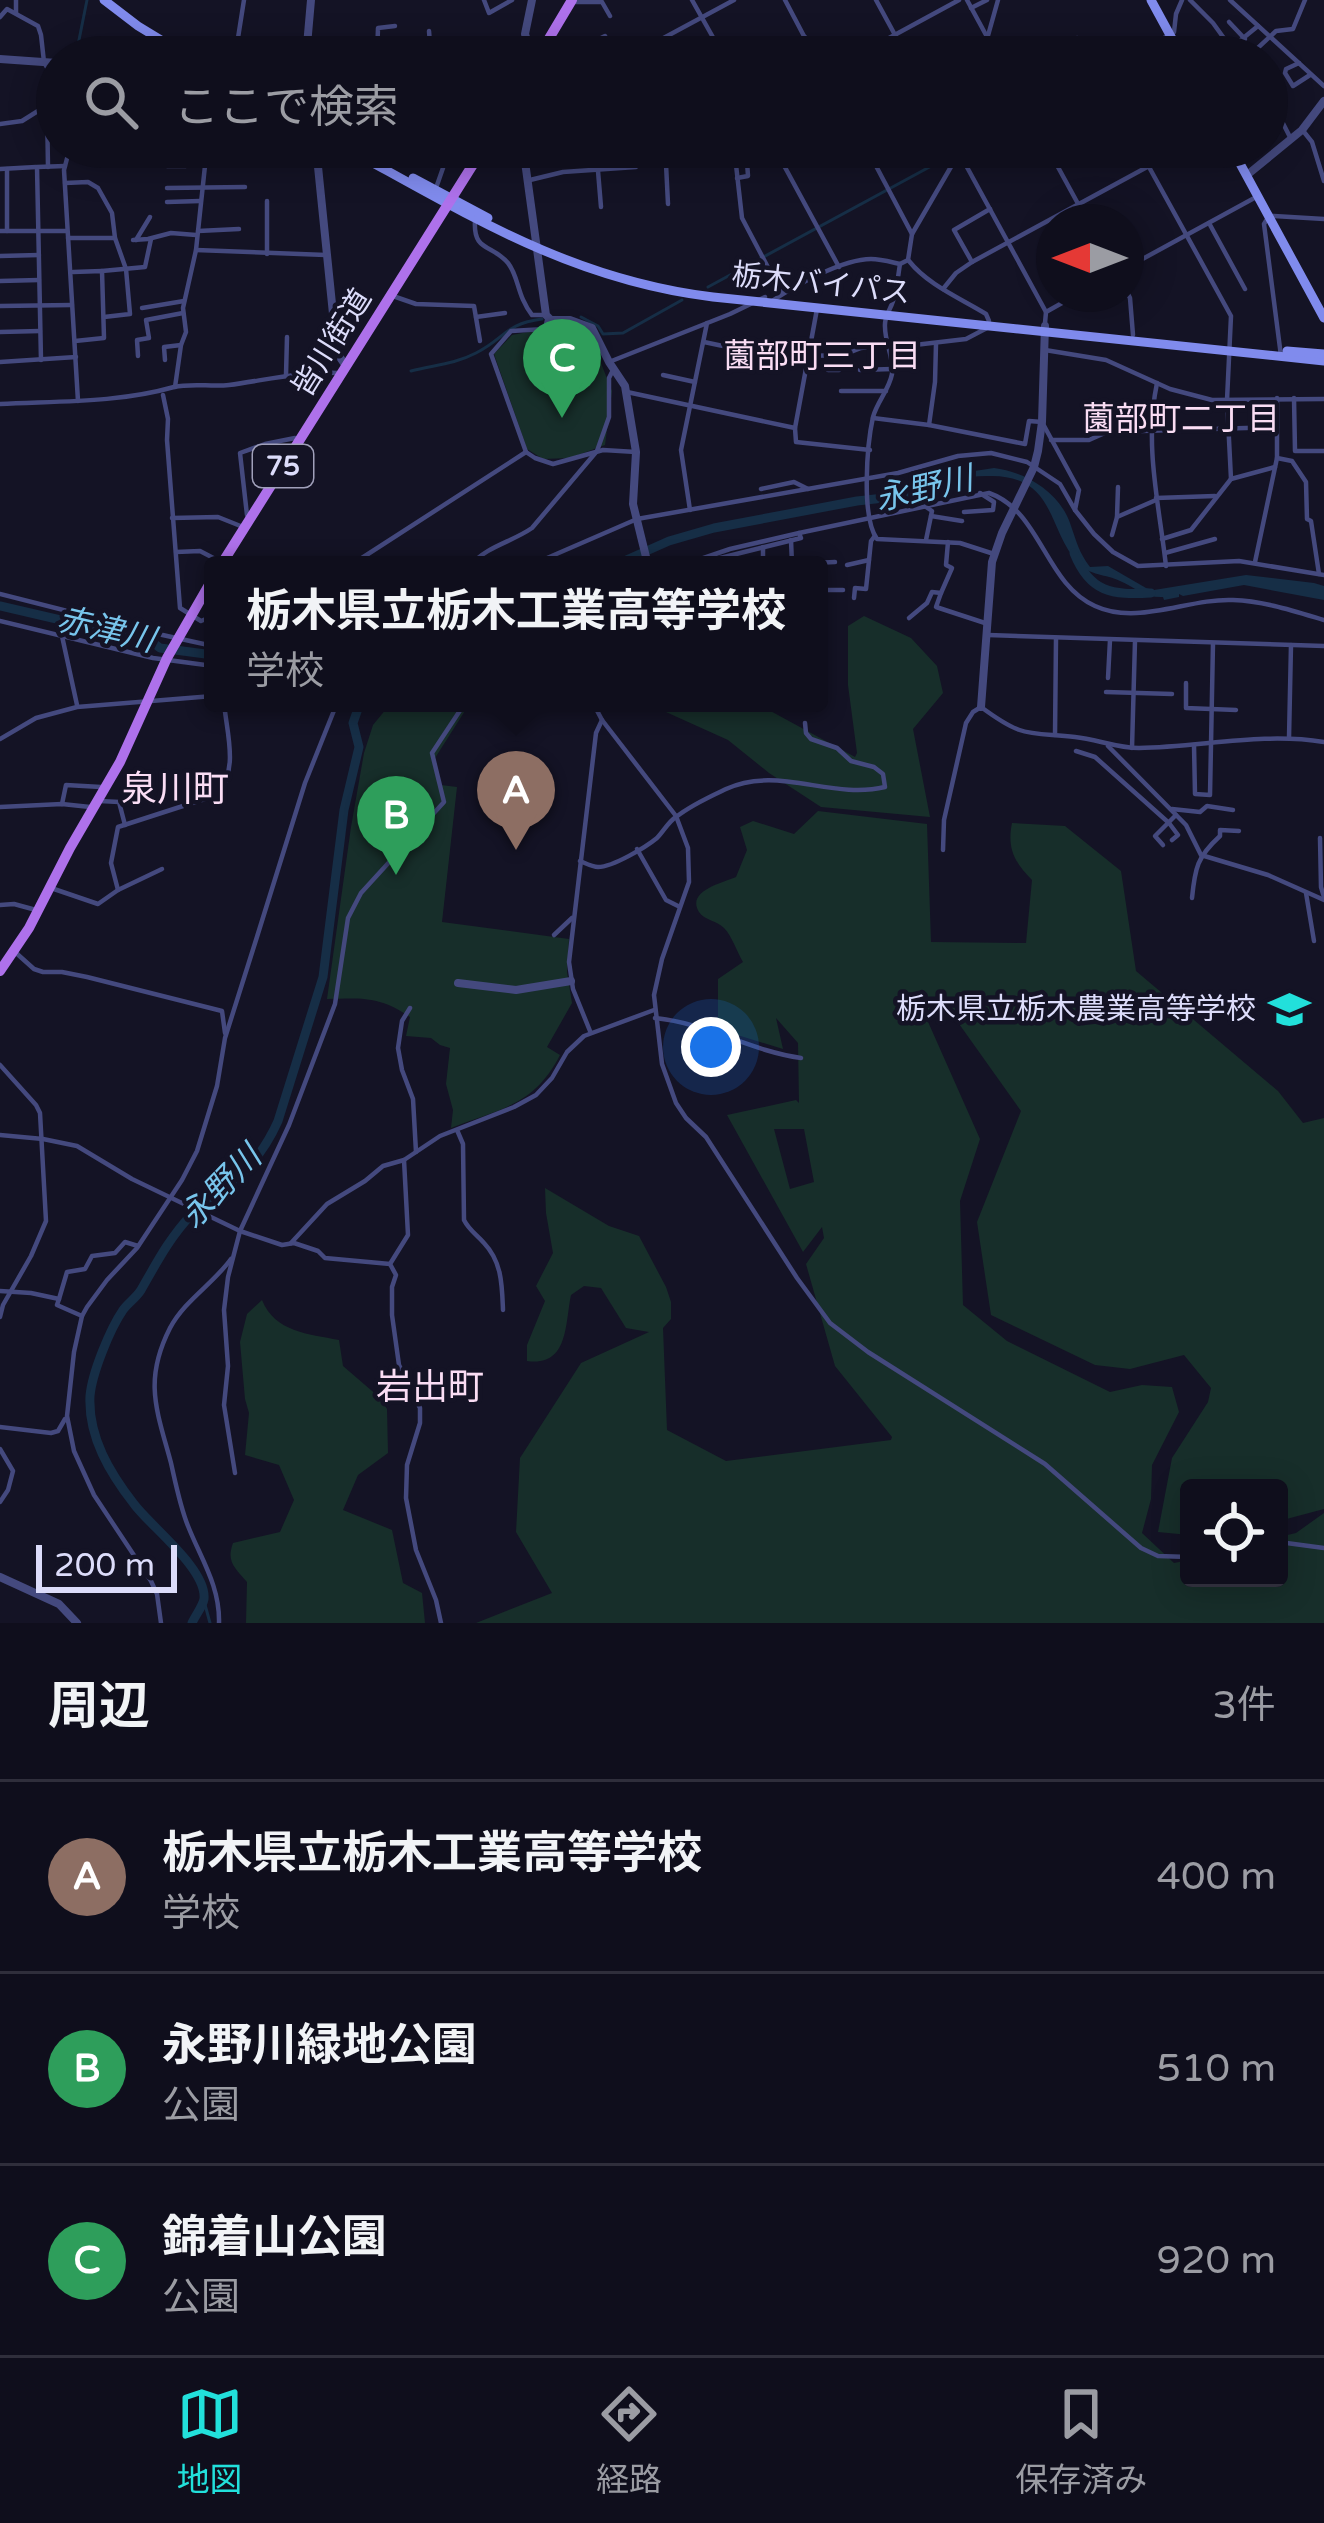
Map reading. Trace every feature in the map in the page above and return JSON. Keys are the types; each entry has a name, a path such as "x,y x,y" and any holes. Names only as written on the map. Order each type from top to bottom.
{"main road":[{"path":"94,0 147,36"},
{"path":"104,0 157,36"},
{"path":"1151,0 1170,35"},
{"path":"548,36 568,2"},
{"name":"栃木バイパス","path":"386,168 537,245"},
{"name":"栃木バイパス","path":"396,168 436,189 475,218 580,261 642,280 887,313 1324,358"},
{"name":"皆川街道","path":"227,556 471,168"},
{"path":"1242,168 1324,318"},
{"name":"栃木バイパス","path":"770,299 887,313"},
{"name":"栃木バイパス","path":"1045,329 1230,348"},
{"path":"1,968 106,788 166,659 204,593"}],"street":[{"path":"16,0 16,13"},
{"path":"239,36 244,0"},
{"path":"308,36 311,0"},
{"path":"484,0 489,13 512,0"},
{"path":"526,36 532,0"},
{"path":"692,0 712,36"},
{"path":"668,36 734,0"},
{"path":"784,0 804,36"},
{"path":"877,0 895,35 963,0 986,36"},
{"path":"971,8 987,0"},
{"path":"988,36 998,0"},
{"path":"1170,35 1186,0 1222,36"},
{"path":"1230,0 1269,36"},
{"path":"1273,36 1293,29 1305,0"},
{"path":"568,2 602,2 610,16"},
{"path":"0,17 7,9 16,13 38,26 41,36"},
{"path":"1229,22 1242,36"},
{"path":"378,36 379,26 395,26"},
{"path":"1248,36 1258,26"},
{"path":"429,31 429,36"},
{"path":"1288,53 1324,86"},
{"path":"0,59 36,61"},
{"path":"1288,68 1299,63"},
{"path":"1288,78 1293,86 1310,75"},
{"path":"1288,141 1324,101"},
{"path":"0,124 22,121 36,111"},
{"path":"1302,130 1312,142 1324,181"},
{"path":"1288,133 1291,139"},
{"path":"36,167 3,169 3,231 116,238"},
{"path":"38,168 41,360"},
{"path":"65,168 78,400"},
{"path":"175,387 205,168"},
{"path":"0,404 163,393 175,387 343,370 337,353 318,168"},
{"path":"436,189 442,168"},
{"path":"526,168 545,329 511,332 490,354 526,452 554,464 597,452 636,452"},
{"path":"528,181 563,172 617,168"},
{"path":"666,168 668,204"},
{"path":"736,168 742,218 770,299"},
{"path":"737,178 748,176 747,168"},
{"path":"785,168 838,267"},
{"path":"877,168 912,234"},
{"path":"854,598 855,588 866,589 874,537 868,481 873,418 892,369 887,313 912,234 947,168"},
{"path":"967,168 1036,294"},
{"path":"1058,168 1078,204 1145,168"},
{"path":"1150,168 1231,316 1227,400 1231,479"},
{"path":"1246,175 1255,168"},
{"path":"598,169 601,207"},
{"path":"64,183 88,182 98,188 112,213 126,269 130,314 104,316"},
{"path":"167,188 245,187"},
{"path":"1144,258 1258,196"},
{"path":"167,202 200,201"},
{"path":"267,201 267,254"},
{"path":"972,262 955,230 990,209"},
{"path":"1281,353 1264,224 1269,216 1324,220"},
{"path":"150,217 134,240 171,232 239,229"},
{"path":"475,218 474,236 505,259 522,303 532,315 592,328 624,381 636,452 633,497 646,556"},
{"path":"1209,223 1245,289"},
{"path":"944,290 956,272 1036,227"},
{"path":"70,272 146,267 151,238"},
{"path":"196,250 326,255"},
{"path":"0,256 39,255"},
{"path":"612,365 838,267 867,259 904,262 986,314 988,323 986,330 966,339 808,356"},
{"path":"75,340 104,338 102,271"},
{"path":"0,281 39,280"},
{"path":"390,296 416,304 474,306 480,341"},
{"path":"142,308 184,301"},
{"path":"0,306 72,305"},
{"path":"817,308 796,442 870,450"},
{"path":"981,707 994,554 1034,468 1042,422 1046,312"},
{"path":"1131,312 1132,335"},
{"path":"138,356 137,340 149,338 146,320 184,313"},
{"path":"476,317 505,314"},
{"path":"689,510 681,450 707,323"},
{"path":"0,332 40,331"},
{"path":"286,375 287,337"},
{"path":"704,342 742,350"},
{"path":"929,425 936,344"},
{"path":"165,360 164,347 181,345"},
{"path":"1044,350 1106,360 1212,400 1324,401"},
{"path":"828,370 839,370 845,353"},
{"path":"0,362 76,357"},
{"path":"480,556 532,528 597,452 609,417 612,365"},
{"path":"860,370 892,369"},
{"path":"663,375 695,382"},
{"path":"1157,383 1150,433 1166,566"},
{"path":"841,391 886,391"},
{"path":"627,392 795,428"},
{"path":"163,393 180,608 204,620"},
{"path":"1255,562 1277,458 1277,398"},
{"path":"1294,398 1295,451 1324,451"},
{"path":"873,418 1025,444 1029,421 1042,422"},
{"path":"1042,422 1078,490 1075,510"},
{"path":"1051,440 1089,440 1107,432 1277,427"},
{"path":"172,518 218,517 247,524 240,453 300,438"},
{"path":"365,556 526,452"},
{"path":"553,556 638,522 868,481 933,461 976,454 1006,456 1060,484 1101,541 1143,567 1255,562 1322,574 1307,519 1306,482 1292,461 1277,458"},
{"path":"1162,539 1191,530 1231,479 1275,467"},
{"path":"761,489 794,482 808,489"},
{"path":"1112,535 1118,487"},
{"path":"964,512 993,510 994,502 979,493"},
{"path":"708,556 869,516 989,493 1017,505 1070,587 1107,611 1141,612 1234,599 1324,620"},
{"path":"1117,517 1156,499 1215,496"},
{"path":"923,506 931,509 926,540"},
{"path":"931,516 962,521"},
{"path":"729,556 801,538 799,532"},
{"path":"874,537 970,545 994,554"},
{"path":"1165,554 1215,539"},
{"path":"791,540 792,556"},
{"path":"948,542 946,565 952,568 936,607 987,630 1056,639 1324,646"},
{"path":"763,547 764,556"},
{"path":"176,552 200,551 208,556"},
{"path":"847,565 869,560"},
{"path":"828,562 835,562"},
{"path":"828,590 843,590"},
{"path":"909,618 932,592 941,593"},
{"path":"0,594 204,645"},
{"path":"68,613 62,635 77,707"},
{"path":"0,621 204,664"},
{"path":"1054,736 1056,639"},
{"path":"1108,678 1110,640"},
{"path":"1132,748 1135,641"},
{"path":"1195,743 1195,794 1210,795 1213,643"},
{"path":"1289,738 1291,645"},
{"path":"1186,683 1186,708 1237,710"},
{"path":"1106,692 1172,694"},
{"path":"0,739 36,718 77,707 204,697"},
{"path":"981,707 1015,730 1032,735 1132,748 1289,738 1324,742"},
{"path":"943,850 944,820 965,723 981,707"},
{"path":"118,890 111,863 118,827 223,790 232,762 225,712"},
{"path":"161,1623 158,1594 94,1496 74,1451 67,1416 69,1381 82,1316 139,1246 202,1140 225,1038 305,783 333,712"},
{"path":"235,1473 224,1405 228,1366 224,1310 240,1231 290,1125 335,1004 350,909 444,802 432,753 459,712"},
{"path":"598,712 676,816 686,840 688,882 657,977 655,1014 670,1093 706,1137 796,1278 830,1324 868,1352 1045,1464 1141,1548 1158,1556 1180,1557"},
{"path":"591,1032 571,981 570,950 596,733 602,720"},
{"path":"580,861 598,867 616,862 657,838 676,816 756,779 822,789 885,787 883,774 812,739 805,723"},
{"path":"1096,757 1102,742"},
{"path":"1102,742 1174,812 1201,854 1324,898"},
{"path":"1076,751 1096,757 1168,823 1178,835 1172,840"},
{"path":"62,804 66,785 106,788"},
{"path":"0,807 119,802 125,825"},
{"path":"1174,812 1200,812 1207,806 1233,809"},
{"path":"1163,845 1155,836 1174,812"},
{"path":"1192,898 1201,854 1220,836 1220,830 1239,831"},
{"path":"1320,838 1324,898"},
{"path":"637,849 666,900 680,907"},
{"path":"49,887 98,904 162,869"},
{"path":"1306,892 1314,941"},
{"path":"0,905 38,910"},
{"path":"554,935 574,916"},
{"path":"14,951 43,972 87,976 222,1011 225,1038"},
{"path":"458,983 516,990 571,981"},
{"path":"410,1008 402,1021 398,1048 413,1099 416,1152"},
{"path":"291,1243 327,1204 383,1166 536,1095 576,1042 591,1032 655,1014 704,1027 745,1045 801,1058"},
{"path":"0,1065 37,1105 46,1221 0,1317"},
{"path":"457,1130 463,1144 464,1220 497,1262 503,1310"},
{"path":"0,1135 77,1147 168,1198 281,1245 291,1243 325,1258 390,1264"},
{"path":"390,1264 408,1235 404,1160"},
{"path":"82,1316 57,1305 67,1272 85,1269 92,1256 116,1253 125,1242 139,1246"},
{"path":"219,1623 215,1589 178,1497 153,1389 158,1356 171,1327 233,1256"},
{"path":"390,1264 395,1275 392,1315 399,1365 420,1408 407,1465 410,1527 441,1623"},
{"path":"0,1292 59,1299"},
{"path":"0,1427 51,1433 58,1431 67,1416"},
{"path":"0,1449 13,1471 0,1502"},
{"path":"1288,1543 1324,1548"},
{"path":"0,1577 59,1604 72,1621"}],"green space":[{"path":"566,325 589,333 612,391 605,445 570,458 543,459 527,449 494,354 512,335"},
{"path":"864,616 911,638 937,666 943,693 913,729 930,817 821,807 728,740 666,712 772,712 855,757 848,626"},
{"path":"384,712 464,712 435,758 441,785 457,787 442,922 569,939 572,1003 547,1047 560,1055 550,1072 514,1103 451,1128 453,1110 446,1084 450,1048 431,1038 406,1036 410,1017 389,1005 327,999 351,827 373,725"},
{"path":"818,811 927,824 931,942 1026,943 1032,880 1013,854 1012,823 1065,826 1121,871 1136,971 1278,1091 1303,1123 1324,1118 1324,1509 1288,1519 1288,1479 1180,1479 1180,1534 1158,1532 1172,1458 1208,1402 1211,1388 1184,1355 1130,1369 1095,1365 991,1315 977,1222 1021,1111 957,1021 925,1015 980,1139 960,1201 963,1305 1007,1341 1110,1392 1142,1385 1172,1387 1179,1412 1152,1465 1151,1499 1142,1533 1174,1563 1180,1562 1180,1587 1288,1587 1288,1535 1324,1513 1324,1623 476,1623 552,1593 516,1532 520,1458 581,1363 649,1332 626,1328 601,1288 584,1286 571,1295 558,1350 541,1361 527,1361 527,1345 545,1301 536,1286 553,1253 545,1188 609,1226 639,1236 666,1287 671,1302 671,1319 663,1328 667,1430 726,1461 891,1440 835,1366 806,1264 824,1238 822,1227 803,1252 727,1115 799,1103 798,1043 776,1018 783,1049 718,1029 718,979 743,962 724,928 704,917 696,905 701,893 736,877 747,850 740,827 753,821 794,834","holes":["774,1129 804,1129 814,1182 790,1189"]},
{"path":"262,1300 284,1325 339,1340 343,1366 387,1409 388,1453 358,1475 343,1510 392,1530 403,1583 422,1593 425,1623 246,1623 247,1582 231,1560 233,1543 280,1532 294,1500 279,1465 245,1455 249,1413 240,1342 247,1314"}],"water":[{"path":"994,468 1018,474 1050,493 1065,512 1090,567 1108,566 1154,590 1246,575 1314,583 1324,586 1324,600 1244,585 1164,600 1146,594 1078,563 1039,495 1013,479 972,477 903,500 885,503 883,497 942,476"}],"waterway":[{"path":"80,36 87,0"},
{"path":"708,287 928,168"},
{"path":"581,317 603,334 623,333 682,300"},
{"path":"411,371 468,357 512,328 542,319"},
{"name":"永野川","path":"635,556 714,528 893,497"},
{"name":"永野川","path":"1074,553 1087,576 1104,589 1151,593"},
{"name":"赤津川","path":"0,606 151,641 160,648 204,654"},
{"name":"永野川","path":"192,1623 203,1602 203,1587 109,1467 93,1426 91,1386 118,1318 170,1241 196,1210 251,1165 278,1121 323,977 344,810 359,747 353,723 357,712"},
{"path":"204,1601 210,1623"}],"place":[{"name":"錦着山公園","path":"562,418"},
{"name":"栃木県立栃木工業高等学校","path":"516,850"},
{"name":"永野川緑地公園","path":"396,875"},
{"name":"栃木県立栃木農業高等学校","path":"1290,1009"}],"district":[{"name":"薗部町三丁目","path":"822,356"},
{"name":"薗部町二丁目","path":"1181,419"},
{"name":"泉川町","path":"175,789"},
{"name":"岩出町","path":"430,1387"}]}
